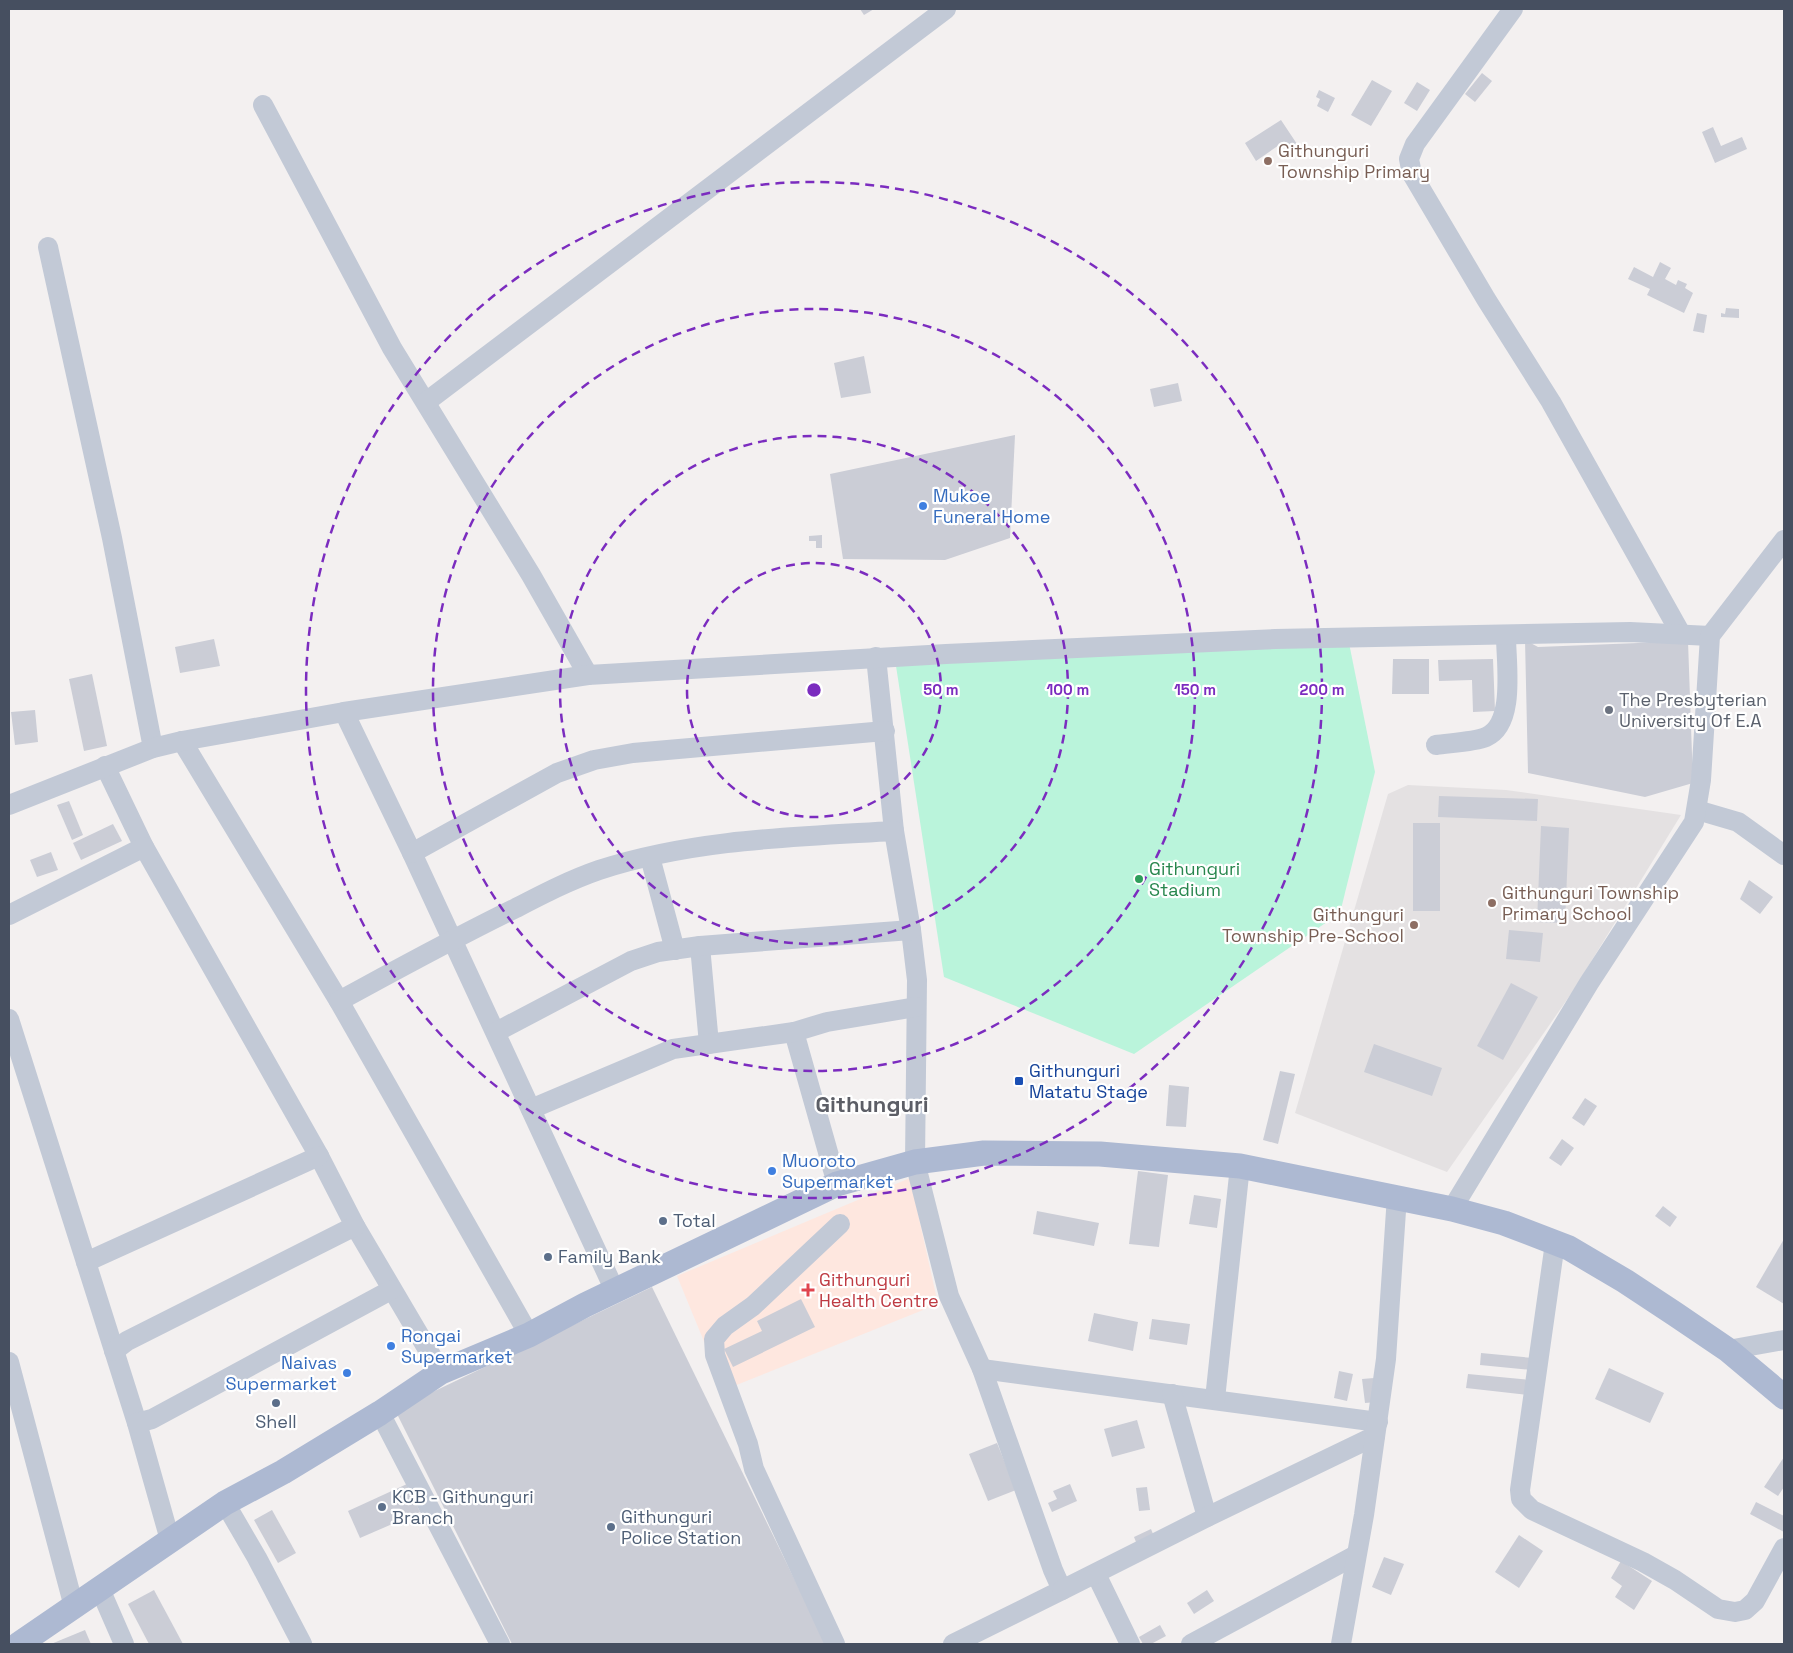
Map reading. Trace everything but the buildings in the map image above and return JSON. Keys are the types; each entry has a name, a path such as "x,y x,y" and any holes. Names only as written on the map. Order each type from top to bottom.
{"main road":[{"path":"19,1644 225,1503 283,1472 380,1413 441,1372 529,1335 615,1291 837,1184 915,1162 984,1153 1033,1153 1100,1154 1240,1166 1397,1196 1504,1223 1569,1248 1625,1281 1728,1350 1784,1396"}],"street":[{"path":"426,402 946,9"},
{"path":"1513,9 1415,144 1409,159 1412,174 1486,299 1551,402 1681,634"},
{"path":"263,105 392,348 532,575 588,675"},
{"path":"48,247 112,538 153,748"},
{"path":"1452,1209 1590,983 1694,822 1697,810 1710,636 1784,540"},
{"path":"9,805 153,748 182,741 344,712 588,675 876,658 1275,640 1681,634 1710,636"},
{"path":"1436,745 1486,737 1500,726 1506,710 1506,636"},
{"path":"876,658 894,831 911,930 917,980 915,1162 950,1296 982,1369 1053,1570 1062,1590"},
{"path":"344,712 496,1032 615,1291"},
{"path":"412,853 557,773 594,760 633,753 885,731"},
{"path":"182,741 339,1001 529,1335"},
{"path":"105,766 144,847 319,1156 391,1290 441,1372"},
{"path":"1697,810 1738,822 1784,855"},
{"path":"339,1001 452,939 552,890 598,870 650,857 728,842 894,831"},
{"path":"9,915 144,847"},
{"path":"650,857 675,950"},
{"path":"496,1032 631,961 675,950 700,946 911,930"},
{"path":"700,946 709,1044"},
{"path":"531,1109 673,1050 794,1032 827,1022 916,1007"},
{"path":"9,1019 137,1423 170,1540"},
{"path":"794,1032 837,1184"},
{"path":"86,1262 319,1156"},
{"path":"1215,1399 1240,1166"},
{"path":"1341,1644 1386,1359 1397,1196"},
{"path":"835,1644 754,1469 748,1444 715,1355 714,1339 725,1326 754,1306 840,1224"},
{"path":"114,1351 127,1341 355,1226"},
{"path":"1555,1243 1520,1490 1521,1499 1532,1510 1644,1562 1718,1609 1735,1612 1745,1610 1755,1601 1784,1548"},
{"path":"137,1423 152,1419 391,1290"},
{"path":"1728,1350 1784,1340"},
{"path":"9,1362 74,1607"},
{"path":"982,1369 1215,1399 1376,1429"},
{"path":"1172,1394 1206,1517"},
{"path":"380,1413 500,1644"},
{"path":"953,1644 1096,1574 1376,1429"},
{"path":"225,1503 257,1558 302,1644"},
{"path":"1191,1644 1356,1555"},
{"path":"1096,1574 1130,1644"},
{"path":"100,1589 124,1644"}],"shaded area":[{"name":"Githunguri Township Primary School","path":"1408,785 1506,790 1681,815 1573,991 1447,1172 1295,1113 1388,794"},
{"name":"Githunguri Health Centre","path":"910,1178 938,1304 724,1390 677,1276"}],"green space":[{"name":"Githunguri Stadium","path":"1349,643 1375,772 1340,913 1134,1054 944,977 896,666"}],"place":[{"name":"Githunguri Township Primary","path":"1268,161"},
{"name":"Mukoe Funeral Home","path":"923,506"},
{"name":"The Presbyterian University Of E.A","path":"1609,710"},
{"name":"Githunguri Stadium","path":"1139,879"},
{"name":"Githunguri Township Primary School","path":"1492,903"},
{"name":"Githunguri Township Pre-School","path":"1414,925"},
{"name":"Githunguri Matatu Stage","path":"1019,1081"},
{"name":"Muoroto Supermarket","path":"772,1171"},
{"name":"Total","path":"663,1221"},
{"name":"Family Bank","path":"548,1257"},
{"name":"Githunguri Health Centre","path":"808,1290"},
{"name":"Rongai Supermarket","path":"391,1346"},
{"name":"Naivas Supermarket","path":"347,1373"},
{"name":"Shell","path":"276,1403"},
{"name":"KCB - Githunguri Branch","path":"382,1507"},
{"name":"Githunguri Police Station","path":"611,1527"}],"district":[{"name":"Githunguri","path":"872,1104"}]}
